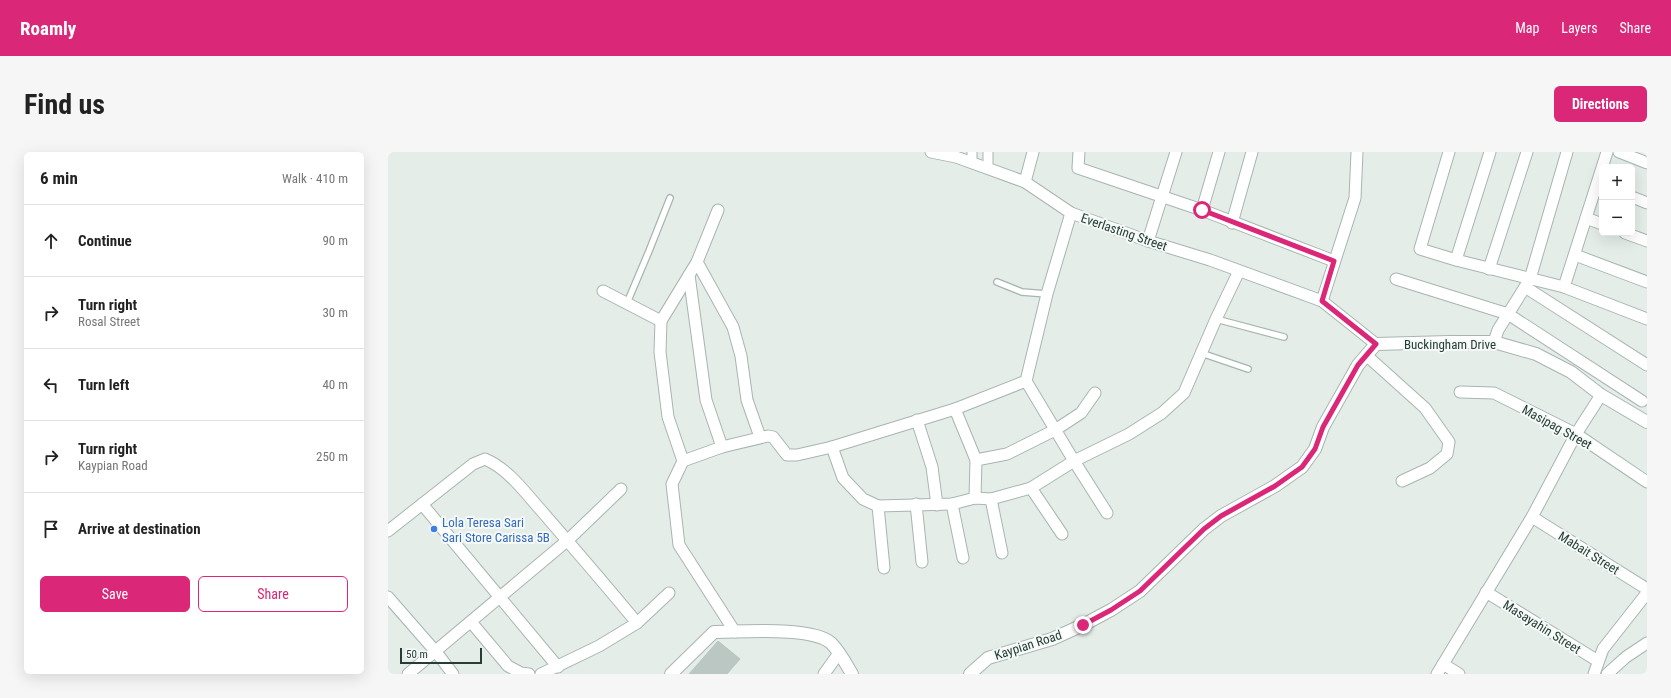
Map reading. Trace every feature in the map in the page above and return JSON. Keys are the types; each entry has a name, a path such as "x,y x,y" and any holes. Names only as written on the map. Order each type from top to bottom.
{"street":[{"name":"Everlasting Street","path":"931,152 956,154 972,158 988,169 1024,182 1071,213 1322,301 1376,344"},
{"path":"988,152 988,169"},
{"path":"1024,182 1033,152"},
{"path":"1078,152 1078,168 1162,198 1202,210 1232,223 1334,261"},
{"path":"1148,241 1176,152"},
{"path":"1202,210 1219,152"},
{"path":"1232,223 1252,152"},
{"path":"1322,301 1354,198 1357,152"},
{"path":"1449,152 1420,249 1489,269 1527,283 1564,287 1647,319"},
{"path":"1456,260 1490,152"},
{"path":"1489,269 1526,152"},
{"path":"1494,342 1498,330 1527,283 1567,152"},
{"path":"1604,164 1607,152"},
{"path":"1619,152 1647,163"},
{"path":"1564,287 1586,218 1599,184"},
{"path":"1635,198 1647,203"},
{"path":"683,462 668,417 660,352 661,321 697,262 718,210"},
{"path":"1071,213 1047,294 1026,381 1107,513"},
{"path":"1586,218 1599,223"},
{"path":"1633,236 1647,241"},
{"path":"1575,254 1647,282"},
{"path":"697,262 733,327 741,356 747,400 760,437"},
{"path":"832,447 843,478 863,499 878,506 952,504 975,498 991,499 1031,488 1074,461 1129,434 1162,413 1184,393 1216,319 1239,271"},
{"path":"689,275 706,400 722,447"},
{"path":"1396,280 1508,314 1642,401"},
{"path":"1527,283 1647,365"},
{"path":"603,291 661,321"},
{"name":"Buckingham Drive","path":"1376,344 1494,342 1536,354 1571,372 1601,395 1647,422"},
{"name":"Kaypian Road","path":"970,674 988,658 1052,639 1111,610 1140,591 1204,529 1221,516 1275,486 1302,467 1315,449 1323,427 1358,365 1376,344"},
{"path":"1366,355 1426,408 1449,442 1447,454 1430,468 1402,481"},
{"path":"735,632 679,545 672,484 683,462 722,447 768,436 773,437 787,455 792,456 832,447 955,409 1026,381"},
{"name":"Masipag Street","path":"1460,392 1494,393 1576,434 1647,482"},
{"path":"976,460 1007,454 1055,430 1081,413 1095,393"},
{"path":"1437,674 1532,517 1576,434 1601,395"},
{"path":"955,409 976,460 975,498"},
{"path":"917,420 932,468 937,505"},
{"path":"388,531 473,464 485,459 496,464 515,481 568,540 637,623"},
{"path":"1031,488 1062,534"},
{"path":"408,674 568,540 621,489"},
{"path":"991,499 1002,552"},
{"path":"422,504 558,667"},
{"path":"916,504 922,562"},
{"path":"952,504 963,558"},
{"path":"878,506 884,568"},
{"name":"Mabait Street","path":"1532,517 1647,589"},
{"name":"Masayahin Street","path":"1486,592 1598,661"},
{"path":"1594,674 1603,650 1647,592"},
{"path":"540,674 558,667 599,646 637,623 669,593"},
{"path":"388,597 436,652 453,674"},
{"path":"471,622 508,666 521,673 529,674"},
{"path":"671,674 714,632 800,632 818,635 831,643 852,674"},
{"path":"1607,674 1626,657 1647,643"},
{"path":"824,674 839,653"},
{"path":"1442,664 1459,674"}],"lane":[{"path":"627,303 670,198"},
{"path":"997,282 1022,292 1047,294"},
{"path":"1216,319 1284,337"},
{"path":"1201,353 1248,369"}],"building":[{"path":"718,641 740,659 727,674 689,674"}],"place":[{"name":"Lola Teresa Sari Sari Store Carissa 5B","path":"434,529"}],"route":[{"path":"1083,625 1111,610 1140,591 1204,529 1221,516 1275,486 1302,467 1315,449 1323,427 1358,365 1376,344 1322,301 1334,261 1232,223 1202,210"}]}
